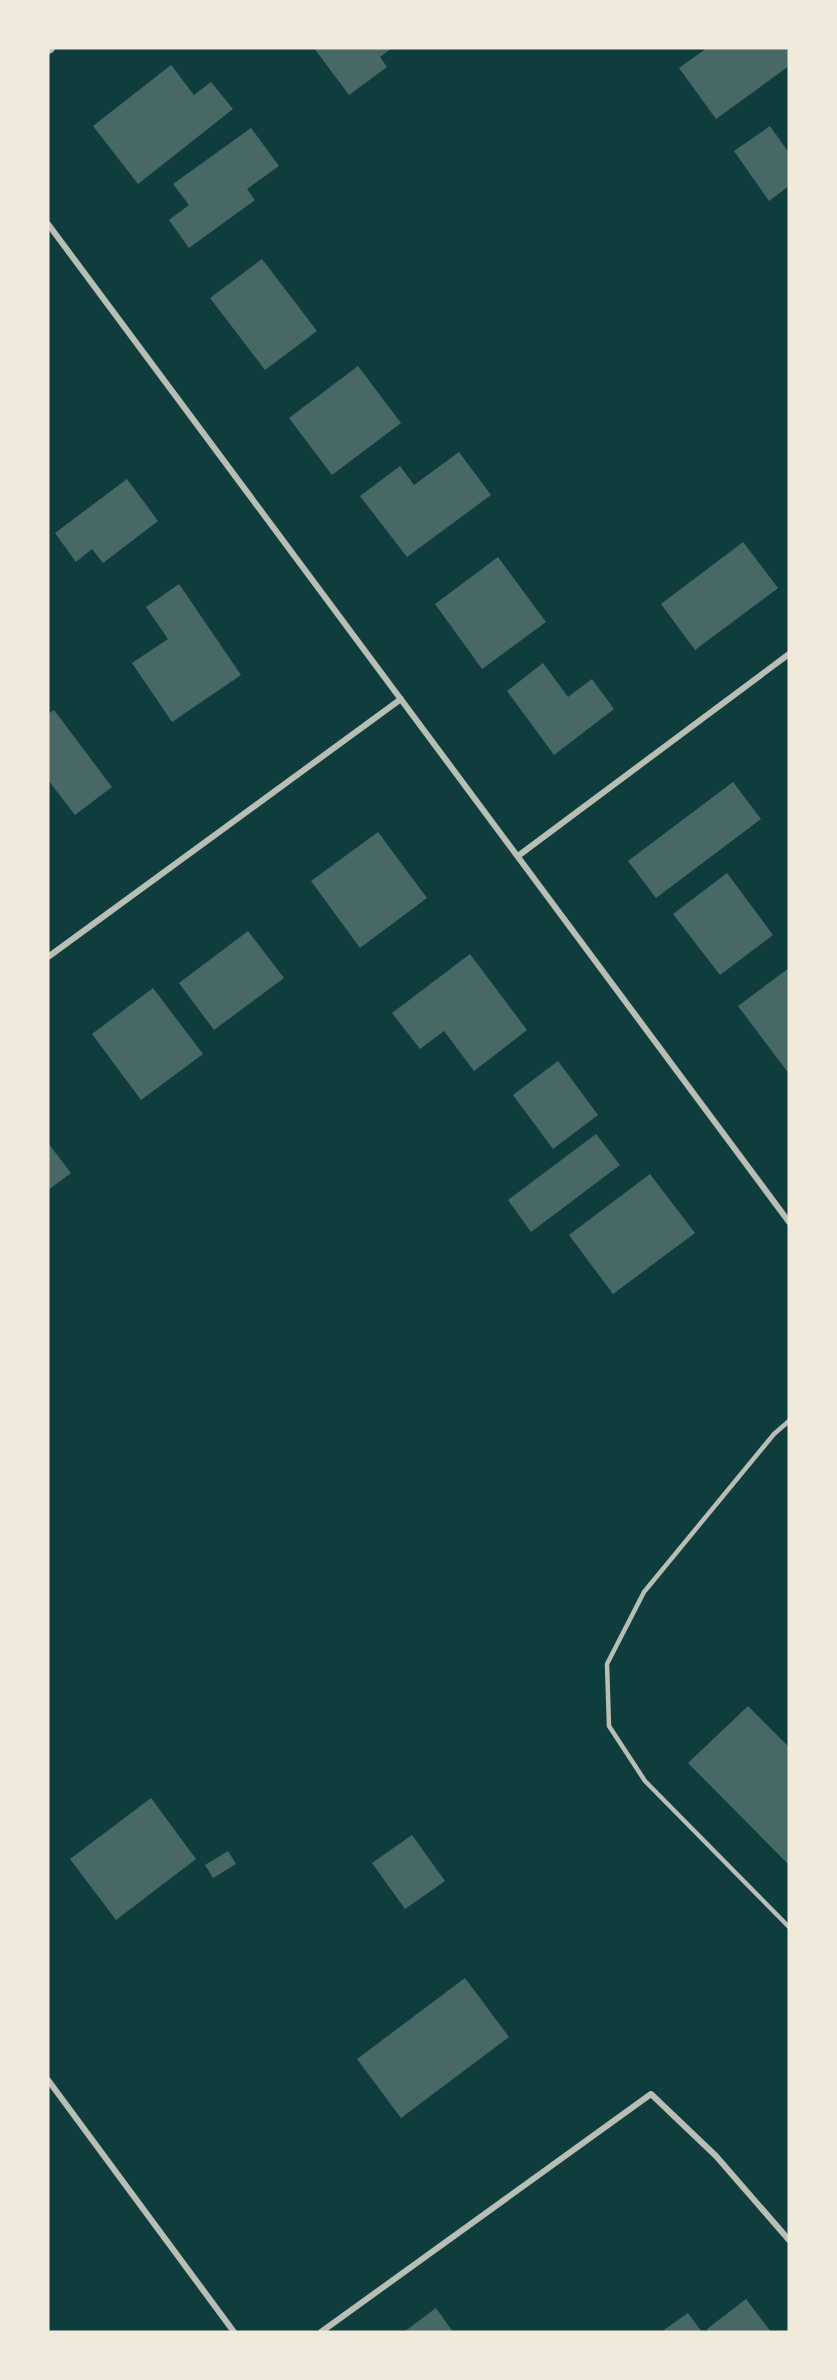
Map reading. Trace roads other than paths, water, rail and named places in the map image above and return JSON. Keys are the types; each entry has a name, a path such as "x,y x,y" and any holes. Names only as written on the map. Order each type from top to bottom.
{"street":[{"path":"48,224 789,1221"},
{"path":"518,856 789,654"},
{"path":"48,957 401,699"},
{"path":"48,2080 234,2332"},
{"path":"321,2332 651,2094 716,2156 789,2240"}],"lane":[{"path":"789,1421 774,1434 644,1592 607,1664 609,1726 645,1781 789,1927"}]}
